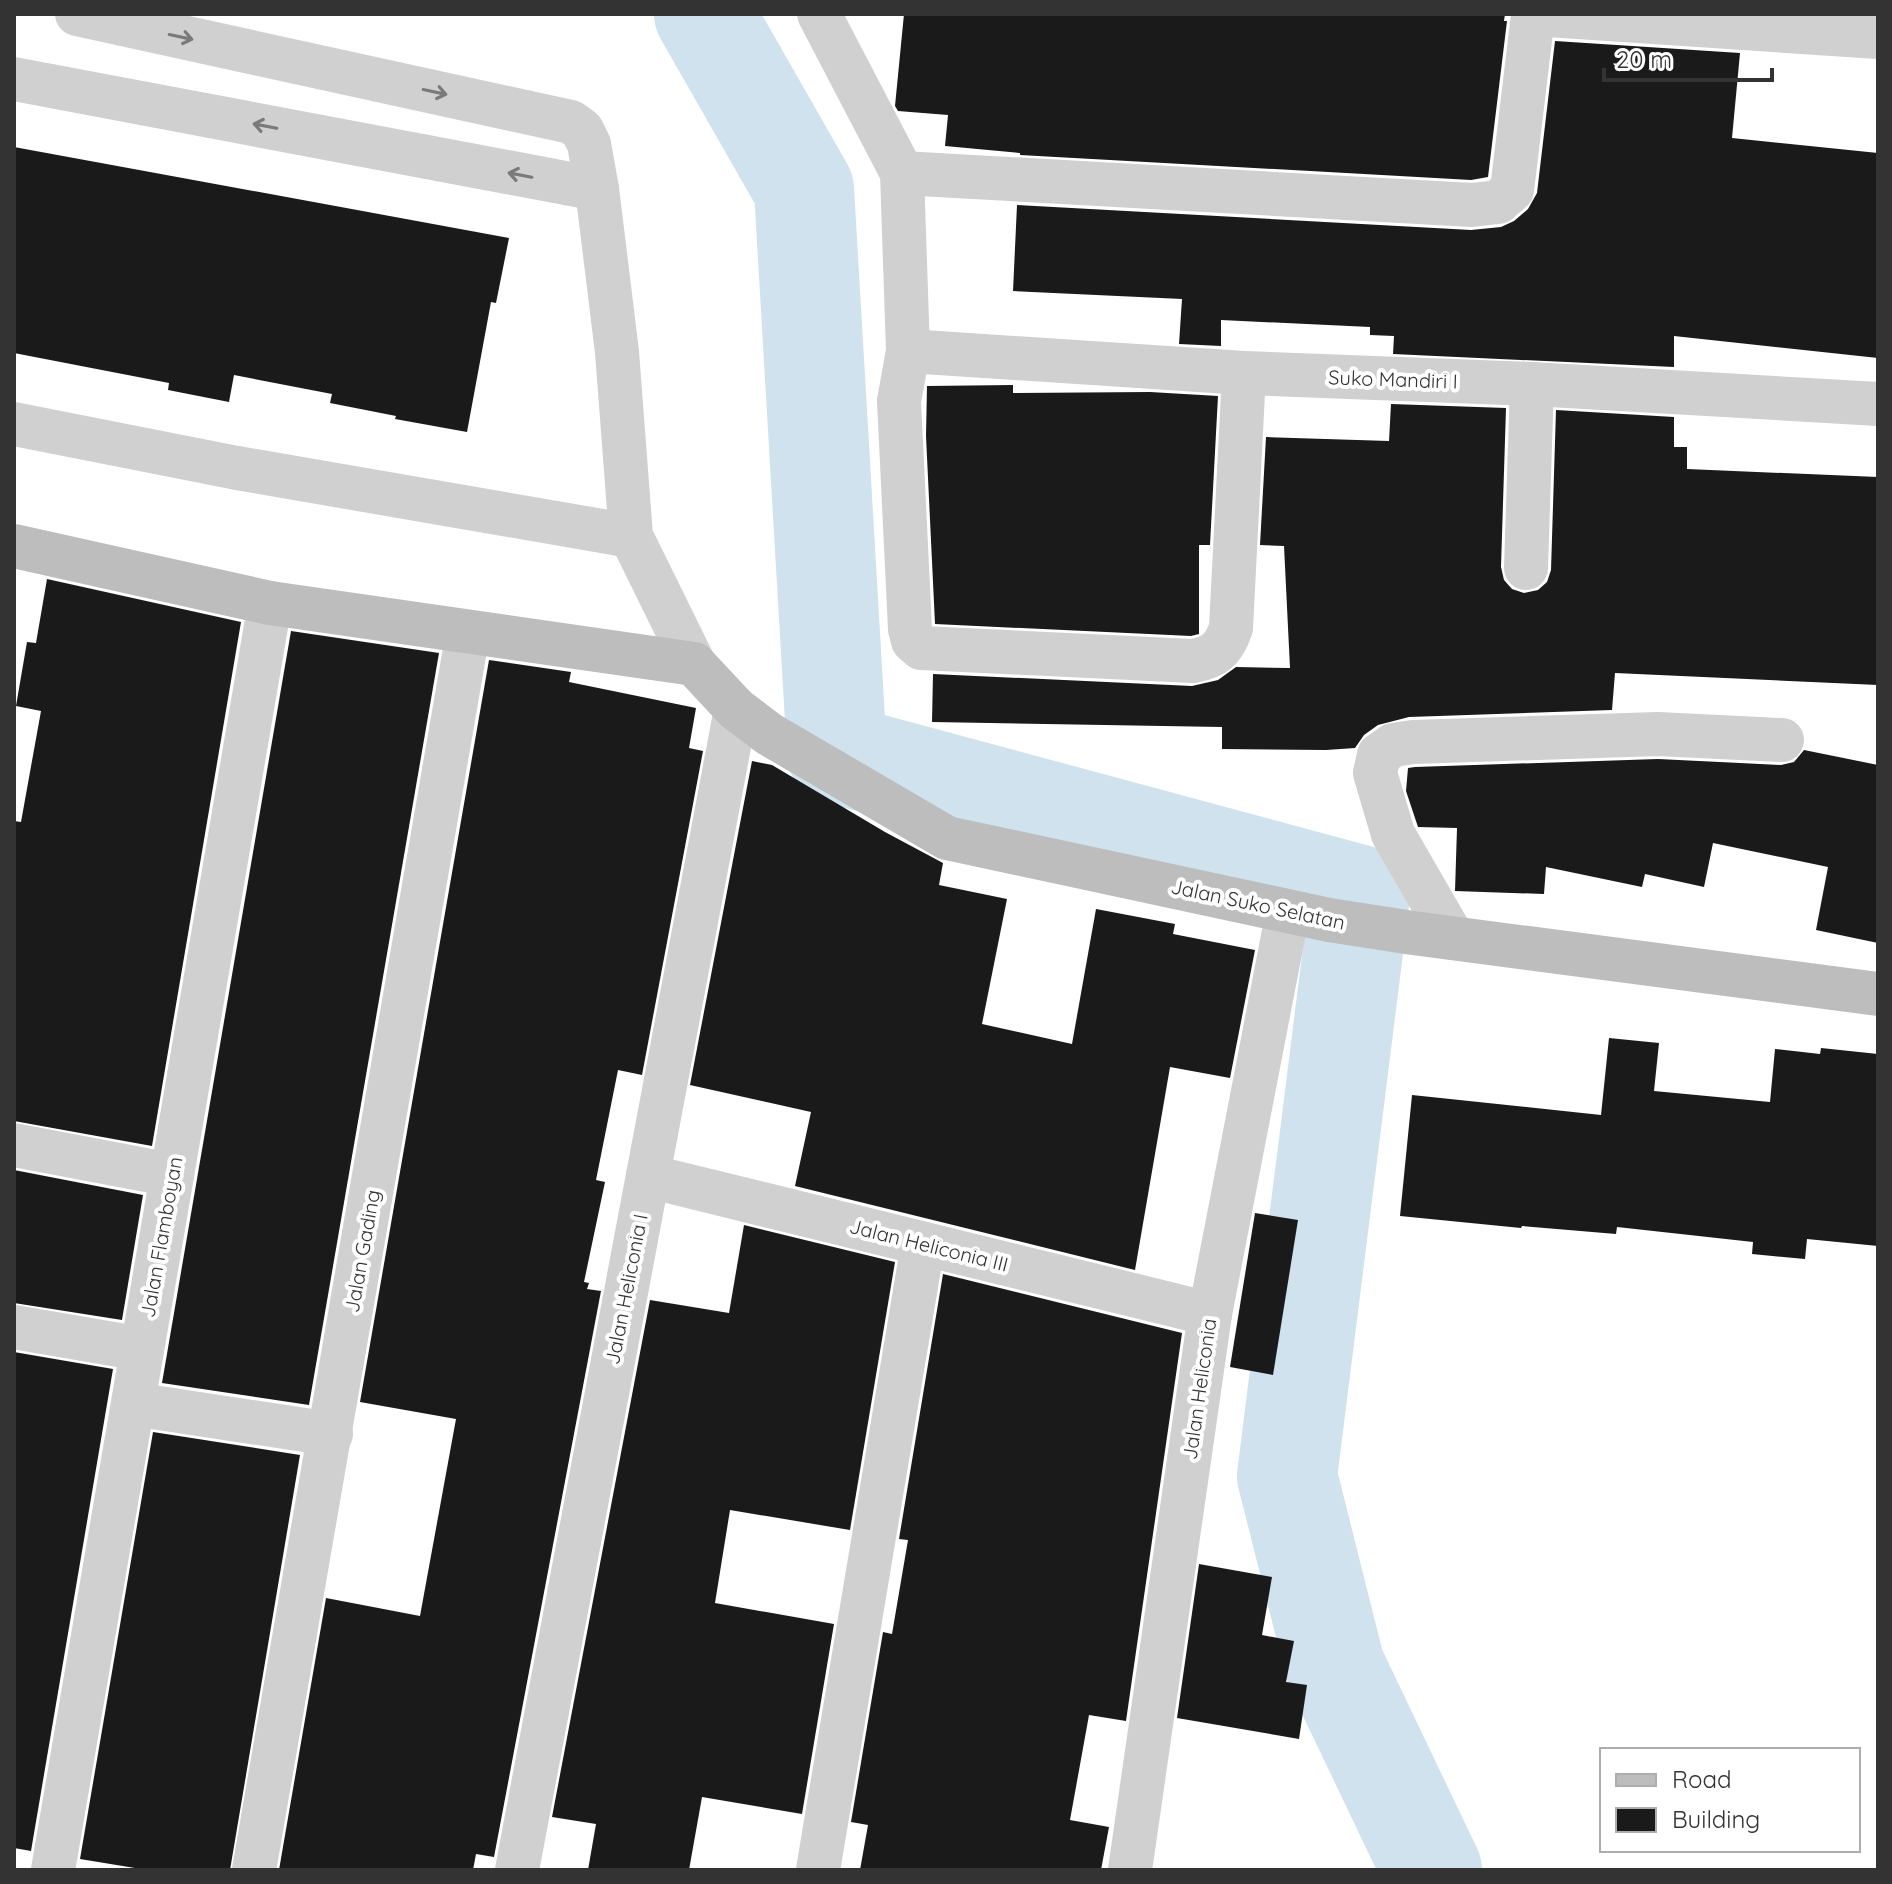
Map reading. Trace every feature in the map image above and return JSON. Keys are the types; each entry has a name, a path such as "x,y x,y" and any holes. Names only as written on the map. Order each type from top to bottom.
{"street":[{"path":"77,14 571,122 582,130 589,144 597,189 617,352 631,536 694,664"},
{"path":"819,14 902,173 908,351 899,401 910,629 913,641 921,648 933,651 1193,661 1211,658 1226,644 1231,628 1244,373"},
{"path":"902,173 1472,205 1498,202 1512,190 1533,14 1878,37"},
{"path":"14,79 597,189"},
{"name":"Suko Mandiri I","path":"908,351 1244,373 1532,384 1878,404"},
{"path":"1526,568 1532,384"},
{"path":"14,424 237,468 631,536"},
{"path":"15,553 270,603 694,664"},
{"name":"Jalan Flamboyan","path":"53,1870 270,603"},
{"name":"Jalan Gading","path":"254,1870 468,632"},
{"name":"Jalan Suko Selatan","path":"694,664 736,709 769,734 947,838 1309,915 1433,936 1878,994"},
{"name":"Jalan Heliconia I","path":"517,1870 736,709"},
{"path":"1433,936 1393,834 1375,773 1379,755 1393,745 1658,734 1782,740"},
{"name":"Jalan Heliconia","path":"1130,1870 1210,1314 1309,915"},
{"path":"14,1145 172,1175"},
{"name":"Jalan Heliconia III","path":"648,1176 1210,1314"},
{"path":"818,1870 923,1244"},
{"path":"14,1327 142,1349"},
{"path":"133,1404 331,1434"}],"building":[{"path":"904,14 1505,14 1504,21 1507,21 1488,177 1471,180 1020,155 945,146 948,115 898,111 895,106"},
{"path":"1555,41 1740,53 1732,138 1878,153 1878,358 1674,336 1674,367 1393,354 1394,336 1370,335 1370,327 1221,320 1221,346 1179,344 1182,299 1013,291 1017,205 1471,230 1501,227 1528,209 1537,193"},
{"path":"14,147 509,238 496,303 491,302 467,432 330,403 332,394 234,375 229,402 168,390 169,383 14,353"},
{"path":"1013,385 1013,393 1150,392 1218,396 1210,545 1199,545 1199,634 935,624 926,436 927,386"},
{"path":"1391,404 1506,408 1501,567 1504,580 1512,589 1524,593 1538,590 1547,582 1551,570 1556,410 1674,417 1674,447 1687,447 1687,469 1878,477 1878,685 1615,673 1612,710 1409,717 1378,725 1364,735 1355,748 1326,750 1222,749 1222,727 932,722 933,674 1192,686 1218,680 1236,667 1290,668 1284,546 1260,545 1266,437 1389,441"},
{"path":"47,579 241,622 152,1146 14,1121 14,821 21,822 41,711 16,706 27,642 36,643"},
{"path":"291,631 439,653 309,1405 162,1383"},
{"path":"489,660 571,672 569,682 696,708 689,748 703,751 642,1075 618,1070 596,1180 605,1182 584,1282 589,1283 587,1289 601,1291 494,1857 476,1854 473,1870 279,1870 326,1598 420,1616 456,1419 360,1402"},
{"path":"1804,750 1878,765 1878,943 1816,930 1828,867 1713,843 1704,887 1645,874 1642,887 1546,867 1544,894 1455,891 1457,828 1418,827 1406,791 1408,768 1415,767 1658,759 1781,765 1794,762"},
{"path":"752,761 772,765 943,863 939,885 1007,899 982,1024 1072,1044 1096,909 1175,924 1173,934 1255,950 1230,1078 1170,1067 1135,1270 795,1186 811,1112 690,1085"},
{"path":"1609,1038 1659,1043 1654,1091 1770,1102 1775,1049 1820,1054 1821,1048 1878,1054 1878,1246 1807,1239 1805,1259 1752,1254 1753,1242 1617,1227 1616,1234 1400,1216 1412,1095 1601,1115"},
{"path":"14,1170 143,1195 122,1320 14,1303"},
{"path":"1255,1213 1298,1220 1273,1375 1230,1367"},
{"path":"744,1225 895,1262 850,1530 730,1510 715,1603 834,1624 802,1814 702,1797 689,1870 588,1870 596,1824 552,1817 650,1300 729,1313"},
{"path":"943,1274 1182,1333 1126,1721 1089,1715 1070,1820 1109,1827 1101,1870 860,1870 868,1825 851,1822 883,1632 892,1634 908,1540 899,1539"},
{"path":"14,1352 113,1369 31,1851 14,1848"},
{"path":"153,1432 300,1455 230,1870 147,1870 80,1859"},
{"path":"1199,1564 1272,1577 1262,1635 1294,1641 1286,1682 1307,1685 1299,1739 1177,1718"}],"waterway":[{"path":"704,14 804,189 837,754 1360,895 1287,1476 1335,1667 1432,1870"}]}
